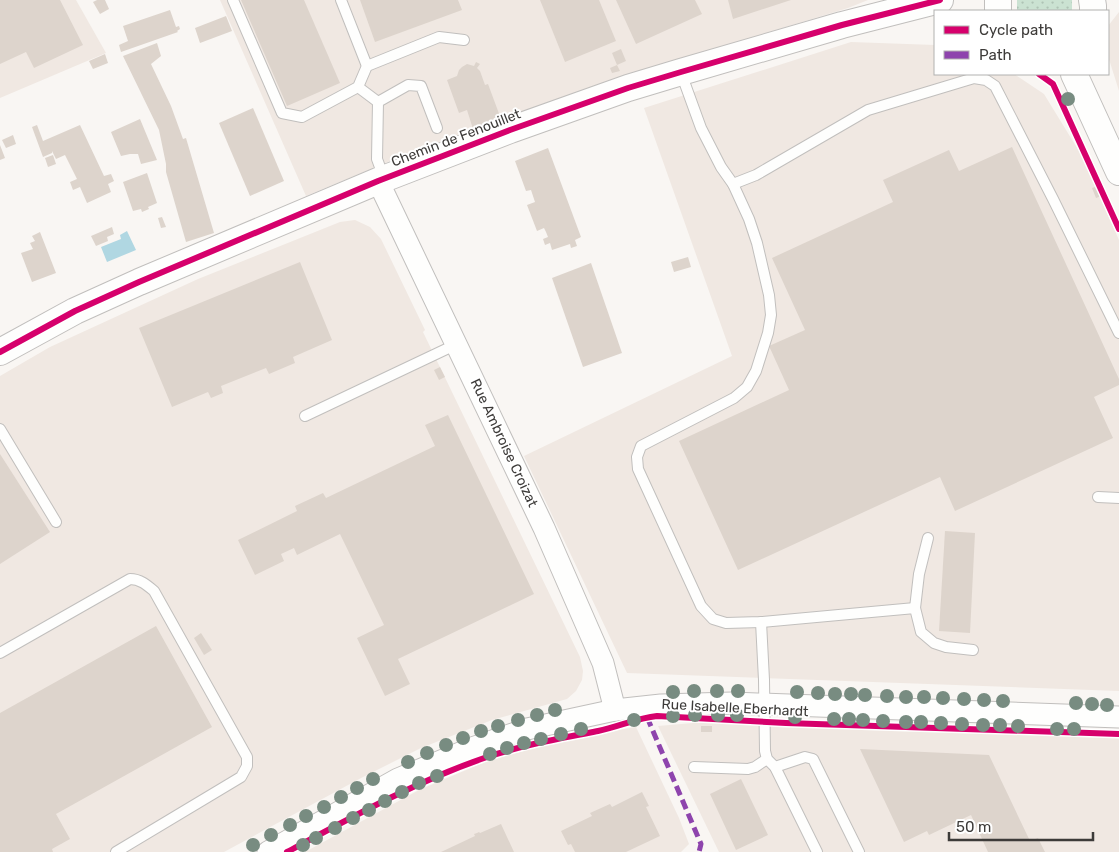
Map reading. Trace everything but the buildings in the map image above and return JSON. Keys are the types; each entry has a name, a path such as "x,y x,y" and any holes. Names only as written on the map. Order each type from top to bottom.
{"street":[{"name":"Chemin de Fenouillet","path":"0,352 76,311 139,282 381,180 519,127 628,88 681,72 842,25 940,0"},
{"name":"Chemin de Fenouillet","path":"881,15 934,20"},
{"path":"1074,75 1119,172"},
{"name":"Rue Ambroise Croizat","path":"381,180 577,601 603,663 616,710"},
{"name":"Rue Isabelle Eberhardt","path":"268,852 398,779 472,748 527,729 616,710 661,705 732,703 1119,717"}],"lane":[{"path":"233,0 282,113 302,117 358,88 367,66 341,0"},
{"path":"367,66 439,37 464,40"},
{"path":"681,72 701,128 721,168 733,184 749,219 770,295 771,315 768,333 756,371 747,387 734,398 641,446 637,457 638,470 700,606 713,619 726,623 761,622 915,608"},
{"path":"733,184 756,175 868,110 974,78 986,80 995,86 1119,333"},
{"path":"378,102 408,85 421,86 438,128"},
{"path":"358,88 378,102"},
{"path":"378,102 377,159 381,180"},
{"path":"304,416 457,344"},
{"path":"0,429 56,522"},
{"path":"1098,497 1119,498"},
{"path":"928,538 919,574 915,608 921,632 934,643 946,647 973,650"},
{"path":"0,653 130,579 136,579 154,591 247,757 247,766 240,777 116,852"},
{"path":"761,622 765,751 767,759 775,768 817,852"},
{"path":"775,768 805,757 813,759 859,852"},
{"path":"694,767 748,769 767,759"}],"shaded area":[{"path":"0,0 76,0 106,53 0,98"},
{"path":"220,0 868,0 848,8 635,73 395,159 306,196"},
{"path":"1119,12 1119,91 1109,59 1109,25"},
{"path":"851,42 934,45 934,75 1016,75 1044,94 1082,156 1119,240 1119,691 627,673 524,456 732,356 644,108"},
{"path":"355,220 370,227 381,239 425,330 423,332 580,657 583,671 582,680 576,691 567,699 492,720 421,748 224,852 0,852 0,376 50,347 198,279 340,222"},
{"path":"716,721 1119,737 1119,852 719,852 658,726"},
{"path":"636,727 679,818 689,844 681,852 305,852 419,790 485,762 565,739"}],"green space":[{"path":"1017,0 1072,0 1072,10 1017,10"}],"water":[{"path":"127,231 136,250 107,262 101,247 121,239 120,235"}],"marked path":[{"path":"647,717 701,844 699,852"}],"cycle path":[{"path":"0,352 75,311 139,282 378,181 510,130 628,88 842,25 940,0"},
{"path":"1040,75 1053,84 1119,229"},
{"path":"287,852 385,800 435,777 487,757 542,742 657,716 786,723 1119,734"}]}
